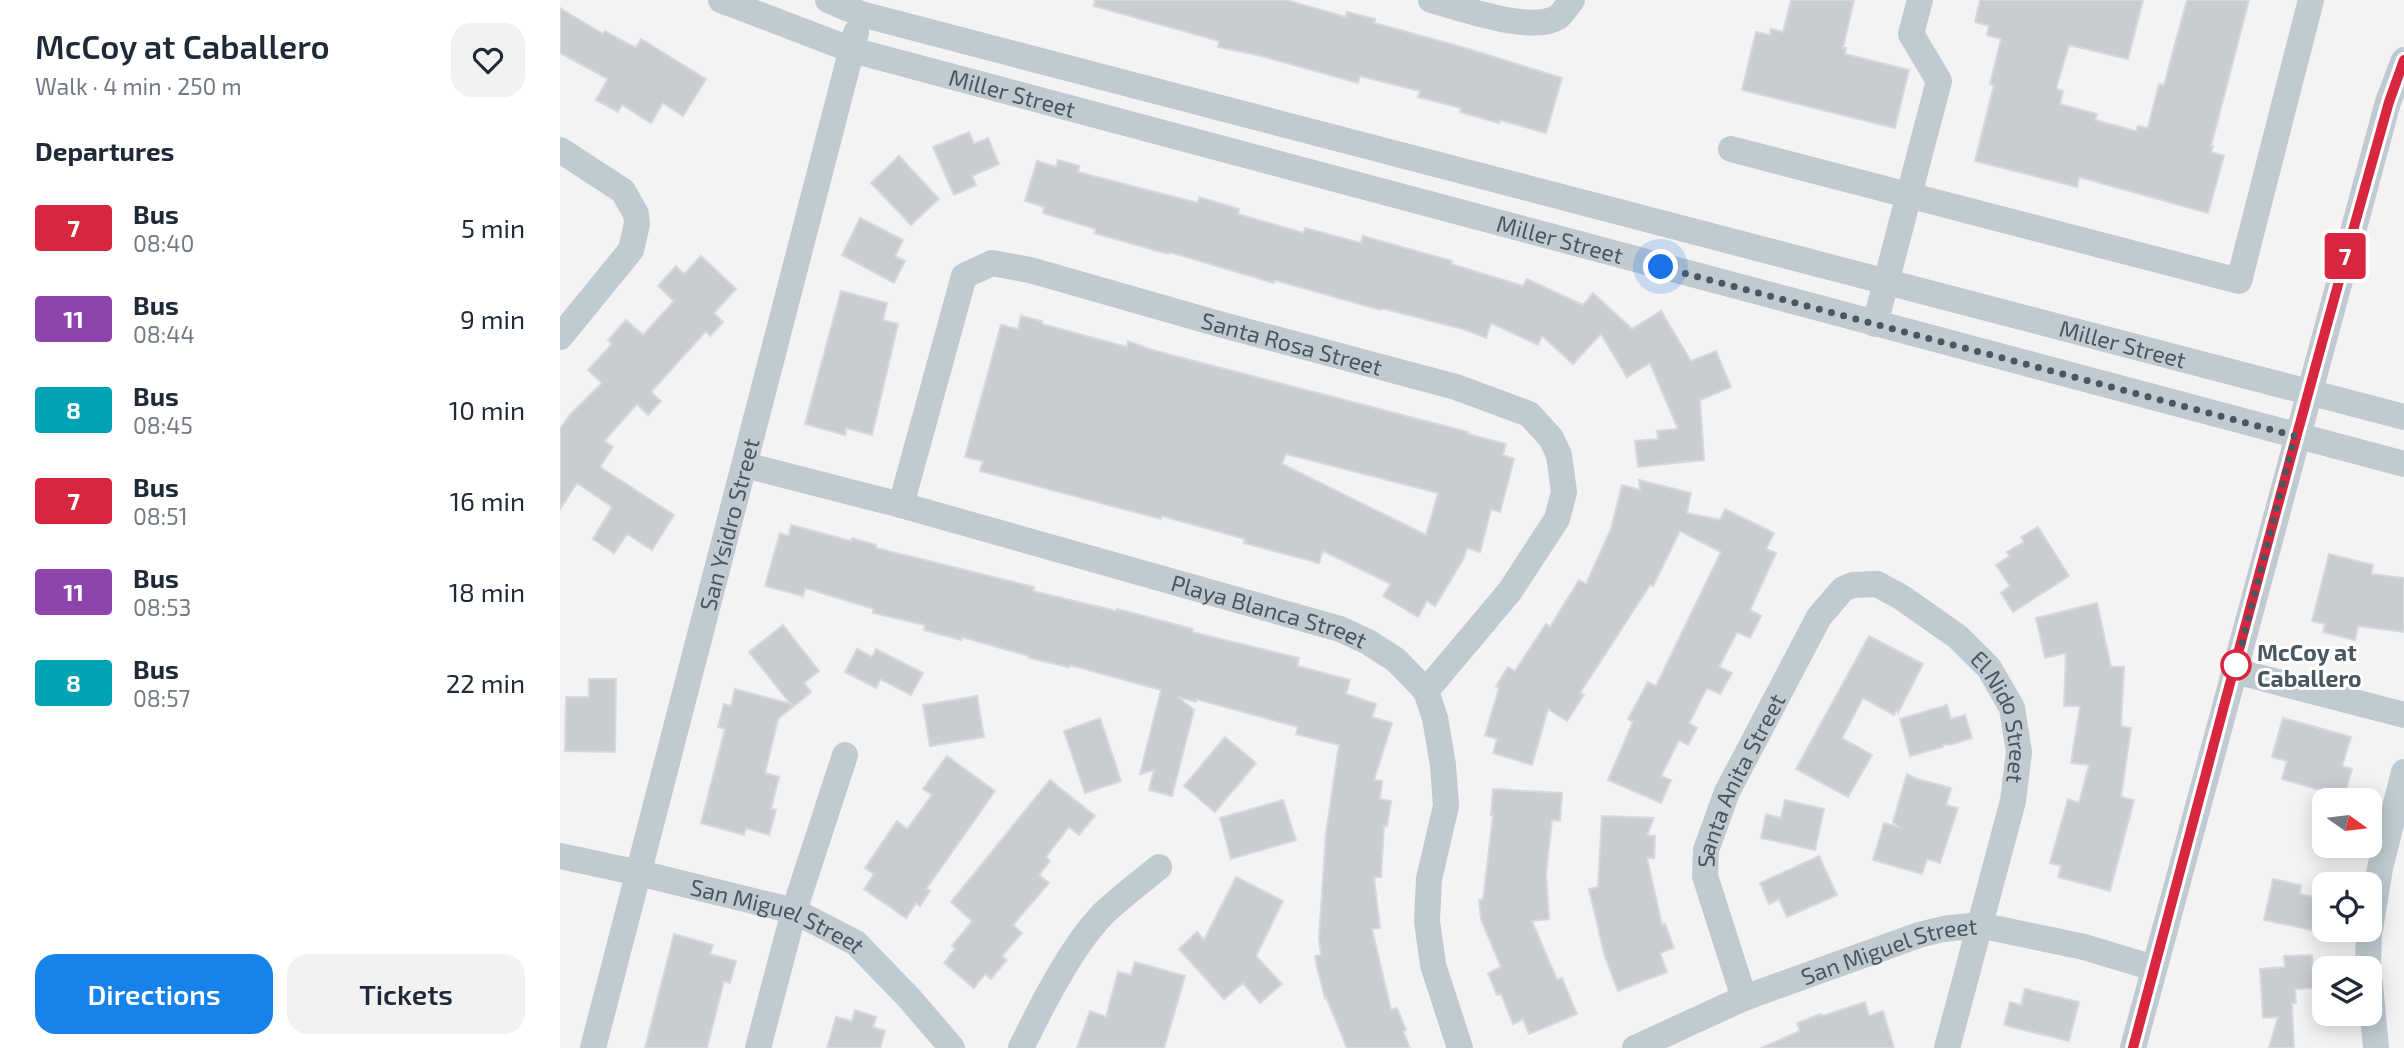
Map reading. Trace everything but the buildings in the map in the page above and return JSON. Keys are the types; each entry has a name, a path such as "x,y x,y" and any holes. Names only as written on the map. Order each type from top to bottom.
{"street":[{"name":"Miller Street","path":"721,0 852,50 2404,464"},
{"name":"Miller Street","path":"828,0 863,7 1885,282 2404,417"},
{"path":"1431,0 1511,21 1538,24 1565,8"},
{"path":"1875,324 1939,81 1911,34 1920,0"},
{"path":"1731,149 2239,281 2311,0"},
{"name":"San Ysidro Street","path":"593,1048 863,7"},
{"path":"2133,1048 2235,671 2295,436 2389,102 2404,60"},
{"path":"560,150 623,191 636,214 637,224 631,250 560,337"},
{"name":"Santa Rosa Street","path":"901,505 964,276 992,263 1030,270 1456,387 1529,414 1551,438 1559,454 1564,492 1558,519 1510,591 1426,691"},
{"name":"Playa Blanca Street","path":"745,464 901,505 1340,629 1368,642 1396,660 1426,691 1436,718 1446,806 1429,879 1427,921 1433,965 1460,1048"},
{"name":"El Nido Street","path":"1853,585 1877,584 1901,597 1958,637 1989,668 2012,708 2019,752 2012,801 1947,1048"},
{"name":"Santa Anita Street","path":"1744,998 1705,876 1706,850 1727,792 1819,617 1843,589 1853,585"},
{"path":"2235,671 2404,715"},
{"path":"758,1048 794,912 845,755"},
{"path":"2380,872 2404,772"},
{"name":"San Miguel Street","path":"560,856 794,912 856,943 910,999 951,1048"},
{"path":"1021,1048 1050,992 1102,915 1158,867"},
{"name":"San Miguel Street","path":"1635,1048 1744,998 1919,935 1943,929 1979,925 2084,947 2154,968"},
{"path":"2374,1026 2376,1048"}],"bus line":[{"name":"7","path":"2133,1048 2307,393 2389,102 2404,60"}],"place":[{"name":"McCoy at Caballero","path":"2236,665"}],"route":[{"path":"1661,267 2295,436 2235,671 2236,665"}]}
